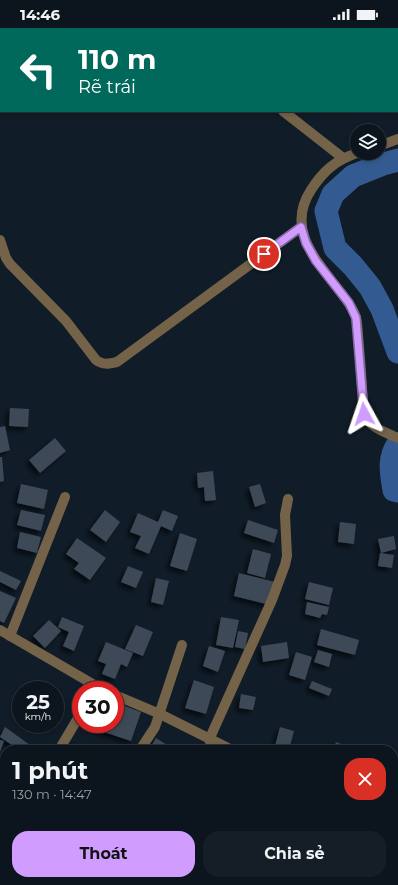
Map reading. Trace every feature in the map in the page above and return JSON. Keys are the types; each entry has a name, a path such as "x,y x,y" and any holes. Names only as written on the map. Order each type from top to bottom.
{"street":[{"path":"284,112 343,158"},
{"path":"386,143 398,139"},
{"path":"350,156 331,166 319,177 309,194 303,209 301,227 306,243 316,261 353,310 356,318 364,414 370,423 384,432 398,438"},
{"path":"0,240 6,258 10,264 66,321 96,360 106,364 116,362 301,227"},
{"path":"10,636 65,497"},
{"path":"209,740 272,600 285,565 287,556 285,515 288,499"},
{"path":"0,630 85,681"},
{"path":"143,745 155,727 182,645"},
{"path":"124,699 160,714 220,745"},
{"path":"62,745 72,728"}],"building":[{"path":"10,408 29,409 28,427 9,426"},
{"path":"5,426 10,450 0,453 0,427"},
{"path":"55,438 66,451 40,473 29,460"},
{"path":"0,457 2,457 4,481 0,482"},
{"path":"213,471 216,500 205,501 204,487 198,488 197,473"},
{"path":"21,484 48,490 44,509 17,503"},
{"path":"260,484 266,503 255,507 249,487"},
{"path":"21,510 45,515 41,531 17,525"},
{"path":"105,510 120,522 106,542 90,530"},
{"path":"163,510 178,516 172,531 161,526 149,554 135,548 141,536 130,532 138,513 158,522"},
{"path":"248,520 278,530 274,543 244,533"},
{"path":"340,522 356,524 354,544 338,542"},
{"path":"20,532 41,537 37,553 17,548"},
{"path":"180,533 197,539 187,571 170,566"},
{"path":"394,536 396,549 381,553 378,539"},
{"path":"77,538 106,558 90,580 74,569 79,563 66,554"},
{"path":"253,549 271,554 265,578 247,573"},
{"path":"380,553 394,555 392,568 378,566"},
{"path":"128,566 143,572 136,588 121,582"},
{"path":"0,571 21,581 16,590 0,582"},
{"path":"239,573 275,582 270,605 234,596"},
{"path":"156,578 169,581 163,605 151,602"},
{"path":"309,582 333,588 329,605 305,599"},
{"path":"0,591 16,598 4,623 0,621"},
{"path":"307,602 329,607 327,615 322,614 320,618 305,614"},
{"path":"62,617 84,626 74,651 63,646 69,632 58,627"},
{"path":"221,617 239,620 233,648 216,645"},
{"path":"49,620 61,631 45,648 33,636"},
{"path":"136,625 153,632 143,656 125,649"},
{"path":"321,629 359,640 355,655 317,645"},
{"path":"238,631 248,633 245,649 235,647"},
{"path":"106,642 133,653 127,667 121,664 115,679 102,674 106,664 98,661"},
{"path":"287,642 289,658 263,662 261,646"},
{"path":"209,646 225,651 218,672 203,666"},
{"path":"318,650 332,654 329,667 314,662"},
{"path":"296,652 312,657 305,680 289,675"},
{"path":"194,680 214,687 206,714 185,708"},
{"path":"312,681 332,689 329,696 309,688"},
{"path":"241,694 256,697 253,710 239,708"},
{"path":"124,706 141,712 131,741 107,733 124,733"},
{"path":"5,727 30,745 12,745 0,737"},
{"path":"280,727 294,731 290,745 275,745"},
{"path":"156,738 167,745 152,745"},
{"path":"0,740 4,741 3,745 0,745"},
{"path":"336,742 344,745 335,745"}],"waterway":[{"path":"398,160 383,164 353,176 333,194 326,211 335,248 353,266 370,287 382,309 398,352"},
{"path":"398,444 393,455 391,466 394,490 398,491"}],"route":[{"path":"264,254 301,227 306,243 316,261 349,303 356,318 364,414"}]}
